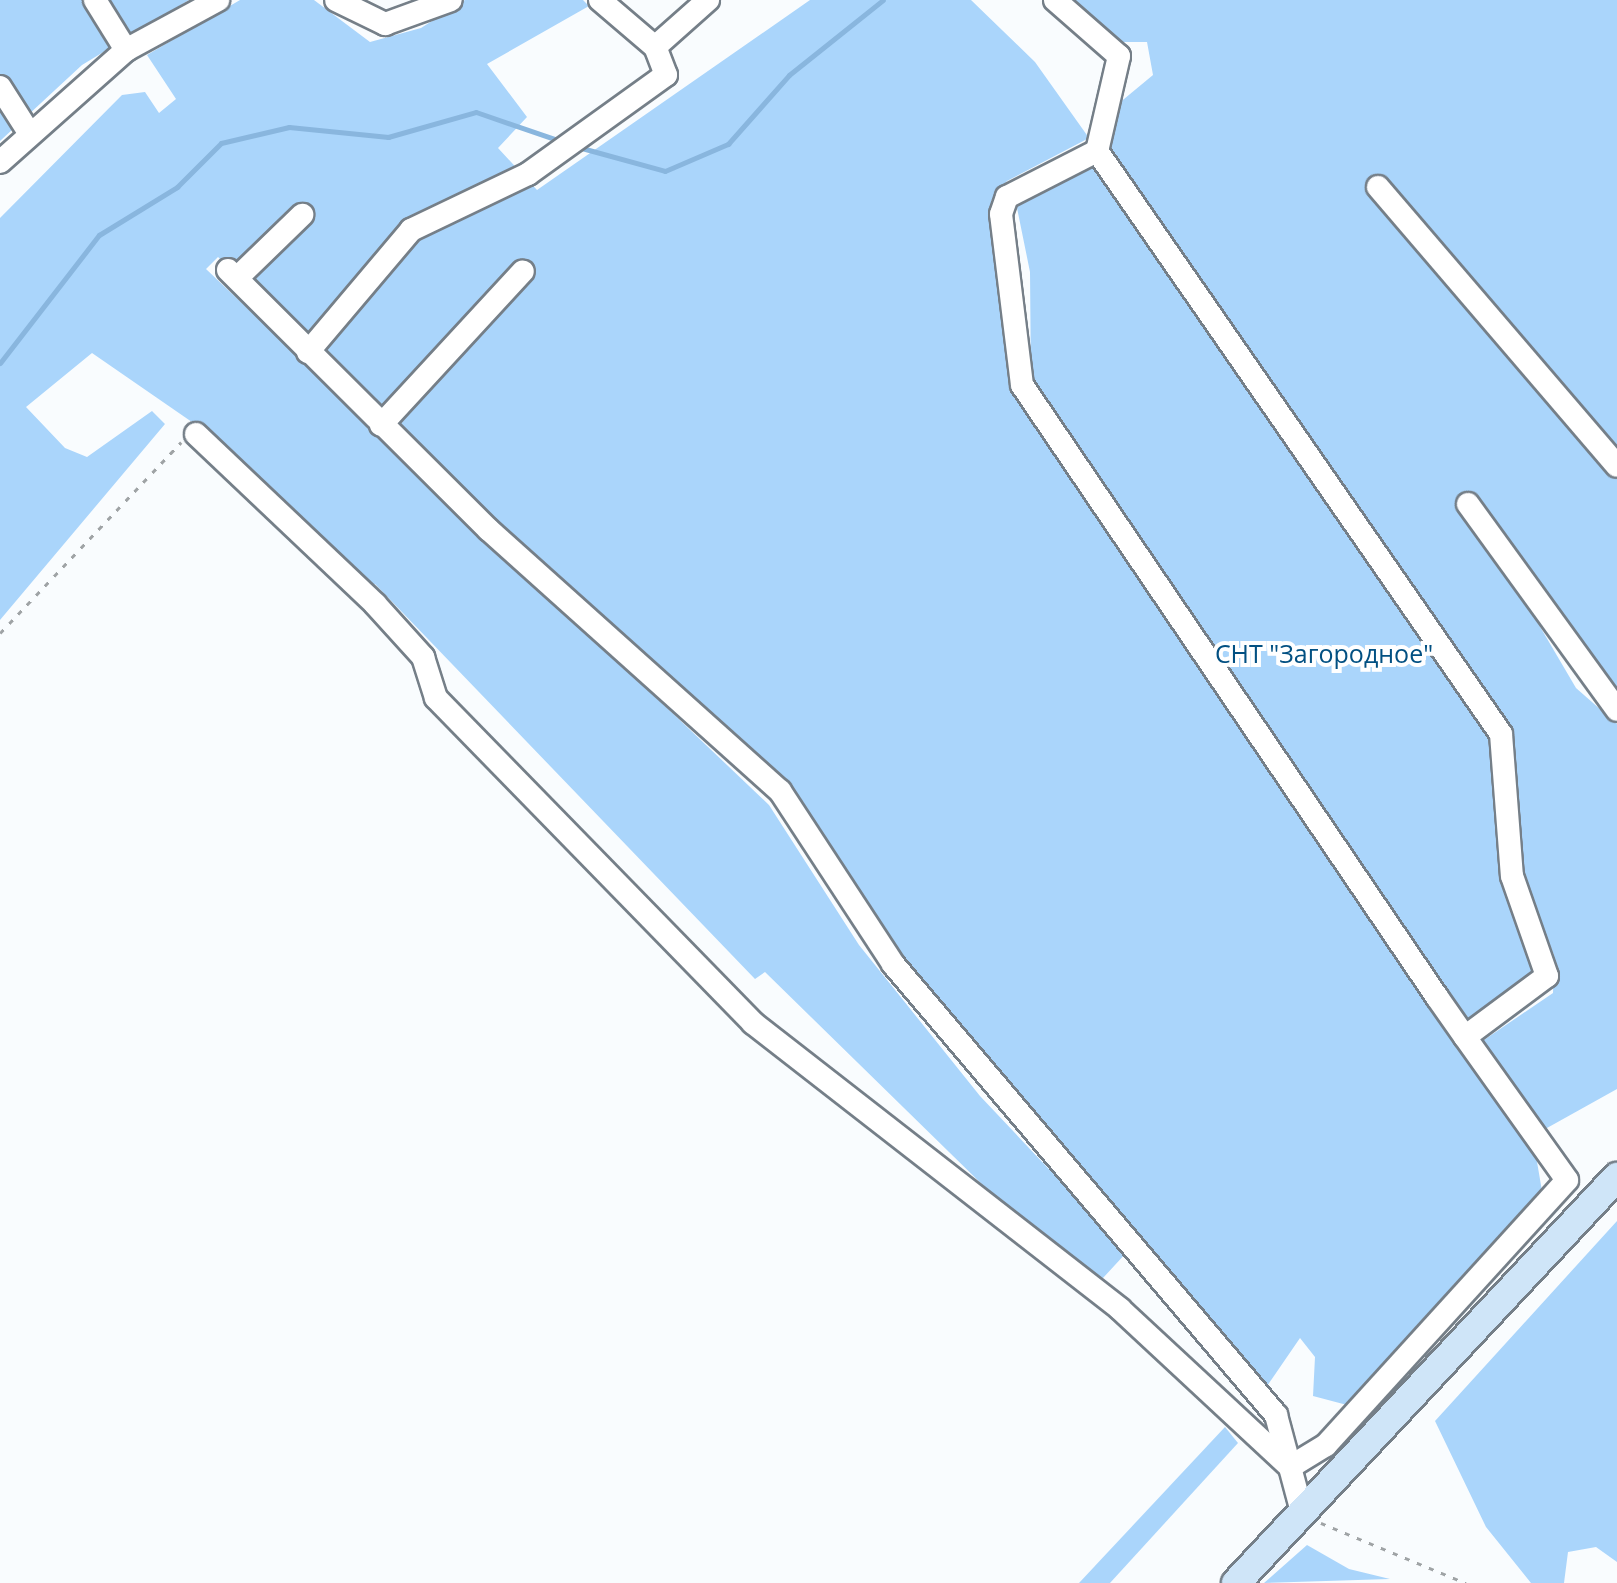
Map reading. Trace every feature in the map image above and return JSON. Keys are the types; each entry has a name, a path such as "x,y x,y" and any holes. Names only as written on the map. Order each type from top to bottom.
{"main road":[{"path":"1236,1583 1617,1177"}],"lane":[{"path":"96,0 126,50"},
{"path":"0,162 28,131 126,50 218,0"},
{"path":"336,0 372,21 400,24 451,0"},
{"path":"308,352 412,230 528,174 666,74 655,47 600,0"},
{"path":"655,47 708,0"},
{"path":"1055,0 1119,56 1096,151 1501,734 1512,876 1547,976 1466,1037"},
{"path":"0,88 28,131"},
{"path":"1096,151 1008,197 1001,214 1022,385 1567,1180 1352,1419 1290,1467"},
{"path":"1378,187 1617,466"},
{"path":"302,214 232,274 381,424 780,791 892,964 1276,1415 1302,1512"},
{"path":"381,424 523,271"},
{"path":"196,434 375,604 423,657 436,698 753,1023 1120,1309 1290,1467"},
{"path":"1468,504 1617,710"}],"path":[{"path":"0,633 175,445 196,434"},
{"path":"1302,1512 1466,1583"}],"green space":[{"path":"0,0 189,0 82,65 0,141"},
{"path":"240,0 314,0 370,42 421,28 465,0 583,0 589,6 487,64 527,117 498,148 537,190 810,0 971,0 1035,62 1089,138 1007,181 991,201 1010,391 1536,1156 1542,1191 1347,1405 1313,1396 1315,1357 1300,1338 1265,1389 998,1089 782,794 218,257 206,269 769,805 859,945 980,1096 1127,1252 1091,1291 765,972 755,979 375,584 366,592 222,462 231,449 92,353 26,407 65,448 87,457 152,411 165,424 0,620 0,218 122,95 145,92 159,113 176,99 147,55"},
{"path":"1063,0 1617,0 1617,702 1541,615 1539,625 1576,688 1617,724 1617,1089 1538,1133 1478,1044 1553,993 1554,955 1519,872 1509,731 1106,149 1118,104 1153,75 1147,42 1113,42"},
{"name":"СНТ \"Загородное\"","path":"1091,159 1490,738 1542,968 1465,1028 1031,387 1030,272 1015,198"},
{"path":"1617,1221 1617,1562 1596,1547 1568,1552 1564,1583 1531,1583 1486,1527 1435,1421"},
{"path":"1225,1427 1238,1443 1110,1583 1079,1583"},
{"path":"1307,1545 1349,1569 1390,1579 1264,1583"}],"waterway":[{"path":"578,147 665,171 728,144 789,75 883,0"},
{"path":"0,363 99,235 177,187 221,143 289,127 388,137 476,112 563,142"}]}
